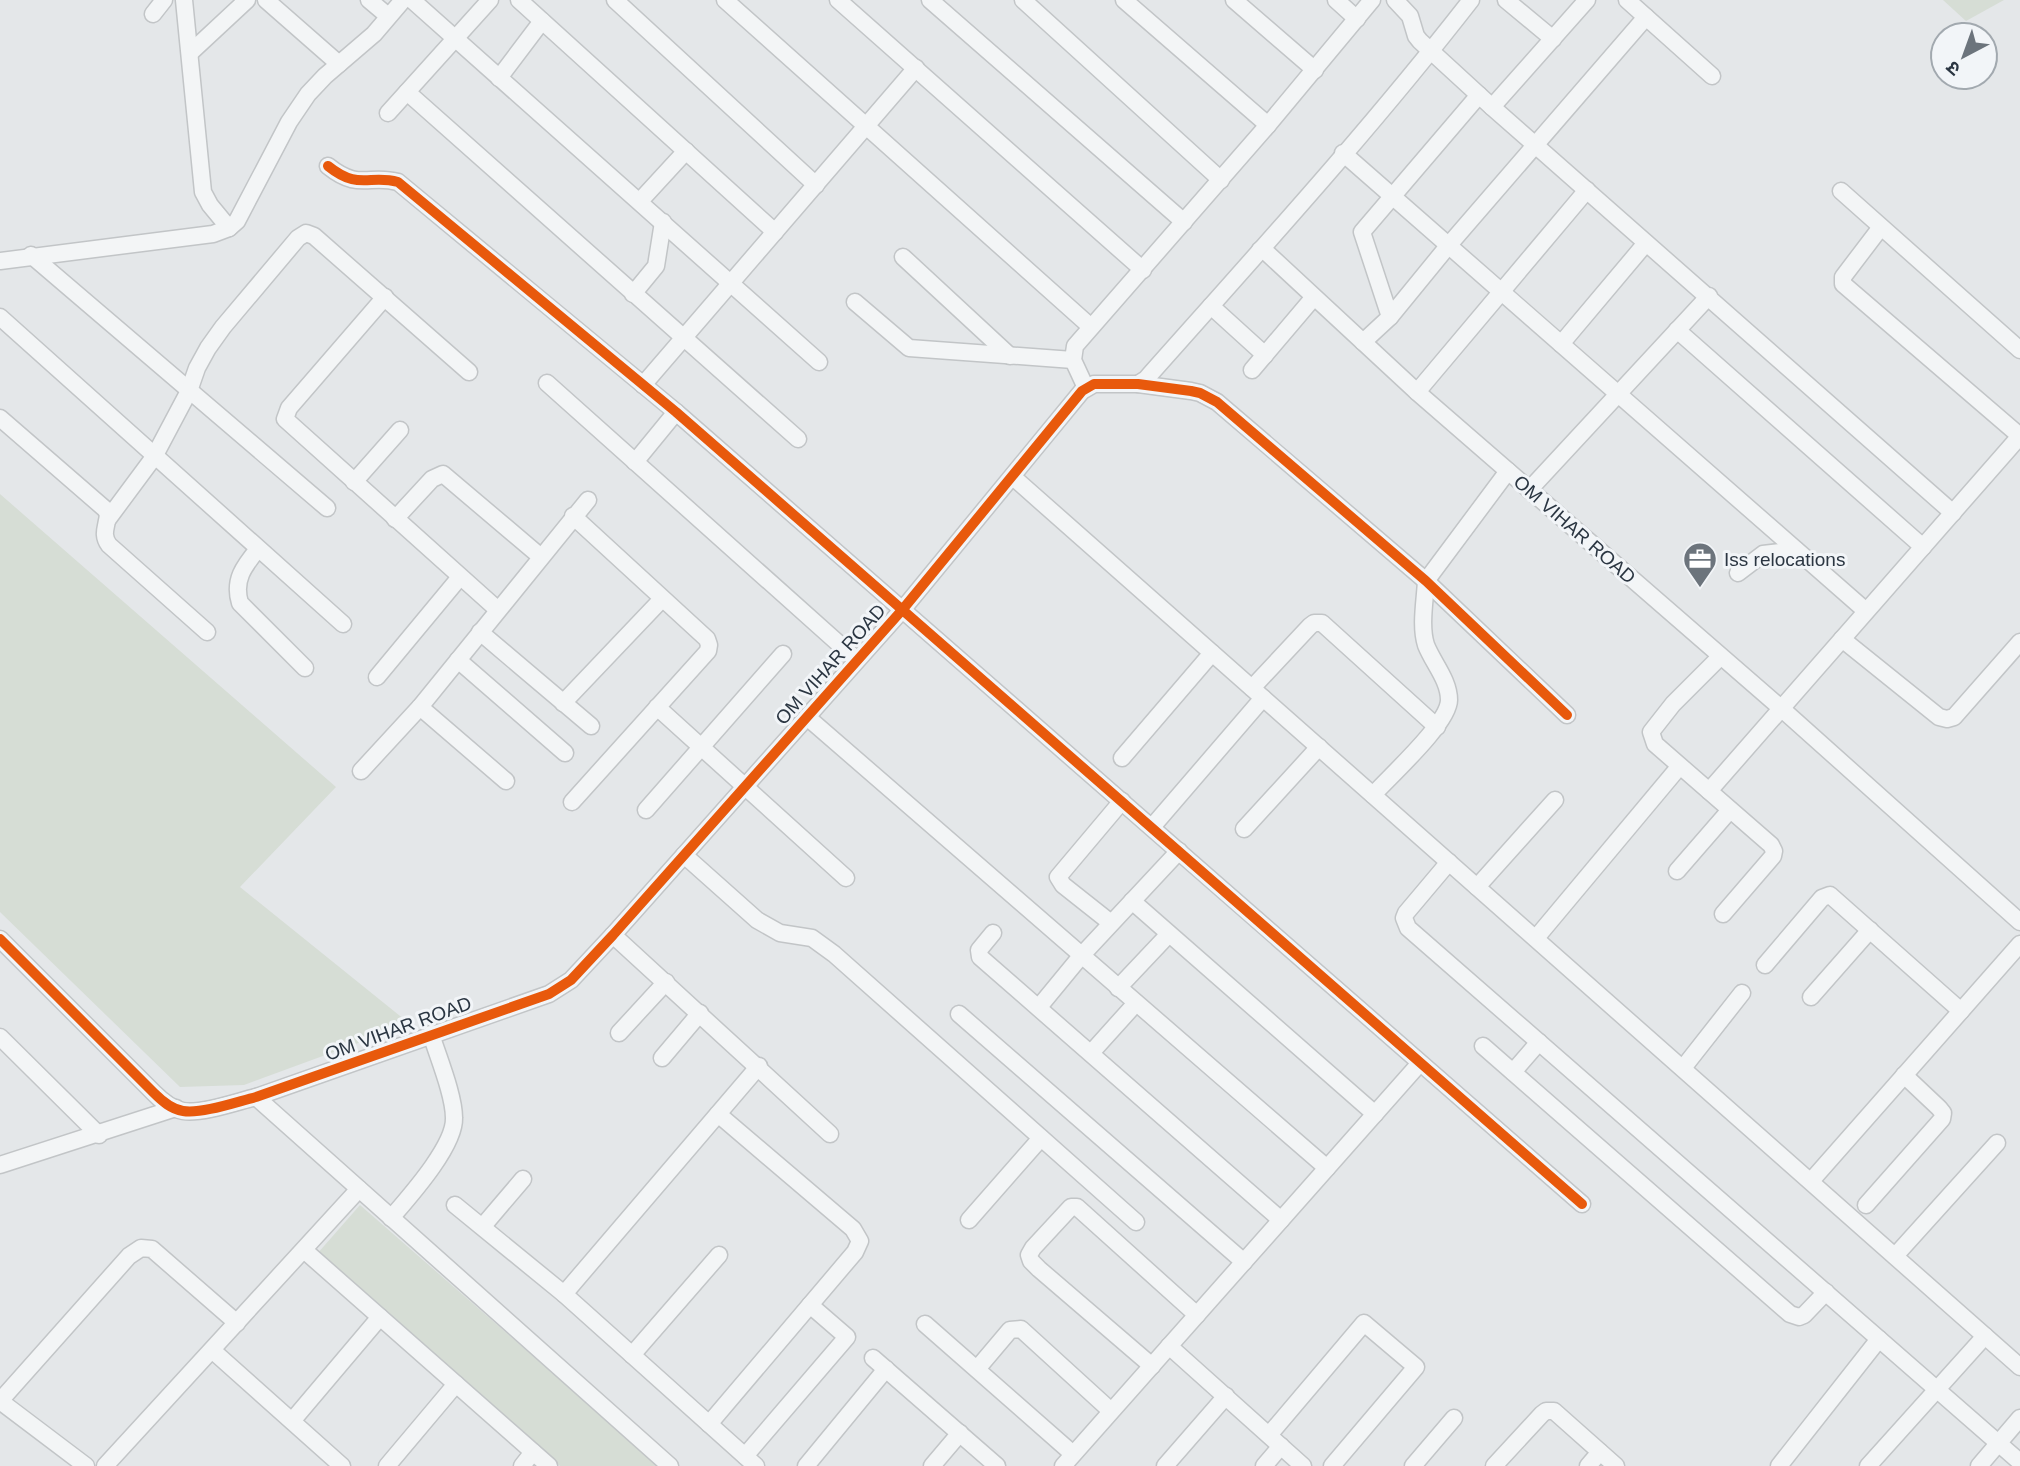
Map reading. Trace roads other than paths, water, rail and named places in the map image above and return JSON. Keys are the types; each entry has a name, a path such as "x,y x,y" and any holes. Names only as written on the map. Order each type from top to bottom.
{"street":[{"path":"153,14 164,0"},
{"path":"184,0 203,192 209,205 229,228"},
{"path":"190,53 247,0"},
{"path":"266,0 339,64"},
{"path":"369,0 388,16"},
{"path":"0,261 213,234 229,228 248,204 298,107 339,64 374,34 403,0"},
{"path":"412,0 819,362"},
{"path":"388,113 491,0"},
{"path":"519,0 775,232"},
{"path":"615,0 816,185"},
{"path":"725,0 1091,327"},
{"path":"838,0 1143,270"},
{"path":"930,0 1184,222"},
{"path":"1023,0 1221,180"},
{"path":"1124,0 1268,125"},
{"path":"1234,0 1315,70"},
{"path":"1336,0 1357,19"},
{"path":"1372,0 1221,180 1075,346 1073,360 1086,388 1098,384 1138,384 1191,391 1217,402 1426,581 1567,715"},
{"path":"1395,0 1410,16 1416,36 1431,51 1953,513"},
{"path":"1138,384 1146,379 1260,250 1431,51 1471,0"},
{"path":"1506,0 1553,39"},
{"path":"1492,107 1582,6 1564,0"},
{"path":"1627,0 1712,76"},
{"path":"1363,342 1390,317 1646,17"},
{"path":"499,78 542,21"},
{"path":"643,384 916,68"},
{"path":"407,92 798,439"},
{"path":"1390,317 1362,232 1479,95"},
{"path":"640,201 685,151"},
{"path":"1343,153 1866,611"},
{"path":"328,166 345,178 356,181 398,182 643,384 903,608 1582,1204"},
{"path":"1417,392 1587,190"},
{"path":"1841,191 2020,350"},
{"path":"633,294 656,266 663,222"},
{"path":"1709,791 2020,436 1843,285 1843,277 1881,227"},
{"path":"207,632 109,545 104,530 108,519 154,457 189,391 197,368 223,327 298,238 306,233 314,236 469,372"},
{"path":"1561,344 1646,243"},
{"path":"1260,250 1266,252 1417,392 1508,471"},
{"path":"31,255 327,508"},
{"path":"903,257 1010,356"},
{"path":"1529,490 1709,296"},
{"path":"386,297 285,414 285,419 498,610"},
{"path":"1252,370 1314,297"},
{"path":"855,302 909,348 1073,360"},
{"path":"1211,306 1265,355"},
{"path":"0,317 343,624"},
{"path":"1677,330 1923,547"},
{"path":"547,383 857,660"},
{"name":"OM VIHAR ROAD","path":"0,1165 176,1108 194,1111 256,1097 563,987 614,934 903,608 1086,388"},
{"path":"635,462 676,412"},
{"path":"0,418 104,509 108,519"},
{"path":"354,482 400,430"},
{"name":"OM VIHAR ROAD","path":"1426,581 1508,471 1782,709 2020,922"},
{"path":"395,519 432,479 443,474 541,557"},
{"path":"1013,477 2020,1367"},
{"path":"361,771 420,707 588,500"},
{"path":"572,802 708,651 709,646 707,639 573,516"},
{"path":"258,549 239,575 236,592 240,603 305,668"},
{"path":"1738,573 1763,554 1796,550"},
{"path":"377,677 460,577"},
{"path":"1373,795 1437,727 1449,700 1424,635 1426,581"},
{"path":"563,703 662,598"},
{"path":"1152,827 1314,623 1322,623 1437,727"},
{"path":"480,632 591,726"},
{"path":"1842,639 1939,717 1947,719 1954,717 2020,642"},
{"path":"1122,758 1212,653"},
{"path":"646,810 783,654"},
{"path":"1720,657 1673,704 1651,732 1655,744 1679,768 1771,845 1774,851 1773,856 1723,914"},
{"path":"458,660 565,753"},
{"path":"420,707 506,781"},
{"path":"657,707 846,878"},
{"path":"807,717 1327,1168"},
{"path":"1244,829 1319,747"},
{"path":"1536,939 1679,768"},
{"path":"1111,923 1063,885 1058,877 1122,800"},
{"path":"1477,887 1555,800"},
{"path":"1677,872 1730,810"},
{"path":"1038,1007 1179,850"},
{"path":"684,855 757,920 780,933 812,938 834,954 1136,1222"},
{"path":"1449,862 1406,913 1405,923 2020,1462"},
{"path":"1765,964 1826,895 1830,895 1961,1011"},
{"path":"1132,901 1375,1114"},
{"path":"1811,997 1870,930"},
{"path":"993,933 979,950 978,956 1281,1220"},
{"path":"1118,988 1169,933"},
{"path":"614,934 830,1133"},
{"path":"0,939 153,1093 166,1104 176,1108"},
{"path":"1811,1181 2020,944"},
{"path":"619,1033 666,982"},
{"path":"1683,1068 1742,993"},
{"path":"1091,1053 1136,1003"},
{"path":"662,1058 700,1013"},
{"path":"959,1014 1244,1262"},
{"path":"391,1218 430,1170 454,1126 453,1109 431,1034"},
{"path":"0,1037 99,1135"},
{"path":"1513,1072 1538,1042"},
{"path":"1483,1045 1790,1314 1799,1317 1804,1315 1826,1292"},
{"path":"925,1324 977,1370 1068,1460 1420,1063"},
{"path":"564,1294 759,1066"},
{"path":"1866,1205 1942,1119 1943,1113 1939,1108 1904,1075"},
{"path":"256,1097 670,1466"},
{"path":"709,1424 855,1252 860,1241 858,1235 718,1114"},
{"path":"969,1220 1041,1138"},
{"path":"1895,1256 1997,1143"},
{"path":"483,1226 523,1179"},
{"path":"105,1466 359,1189"},
{"path":"455,1205 564,1294 751,1461 848,1337 810,1305"},
{"path":"1152,1366 1031,1261 1029,1255 1033,1248 1071,1208 1077,1207 1197,1315"},
{"path":"86,1466 0,1401 129,1256 141,1248 152,1249 237,1323"},
{"path":"304,1250 549,1466"},
{"path":"632,1356 719,1255"},
{"path":"292,1421 380,1317"},
{"path":"1264,1466 1275,1441 1364,1323 1416,1367 1332,1466"},
{"path":"977,1370 1010,1330 1021,1329 1111,1411"},
{"path":"1868,1466 1986,1336"},
{"path":"1779,1466 1879,1339"},
{"path":"1169,1346 1303,1466"},
{"path":"212,1350 342,1466"},
{"path":"806,1466 880,1364 997,1466"},
{"path":"387,1466 456,1384"},
{"path":"1165,1466 1226,1396"},
{"path":"1494,1466 1542,1414 1550,1410 1555,1411 1616,1466"},
{"path":"1979,1466 2020,1418"},
{"path":"1413,1466 1454,1419"},
{"path":"932,1466 960,1433"},
{"path":"522,1466 533,1452"},
{"path":"1588,1466 1600,1452"}],"place":[{"name":"Iss relocations","path":"1700,589"}]}
